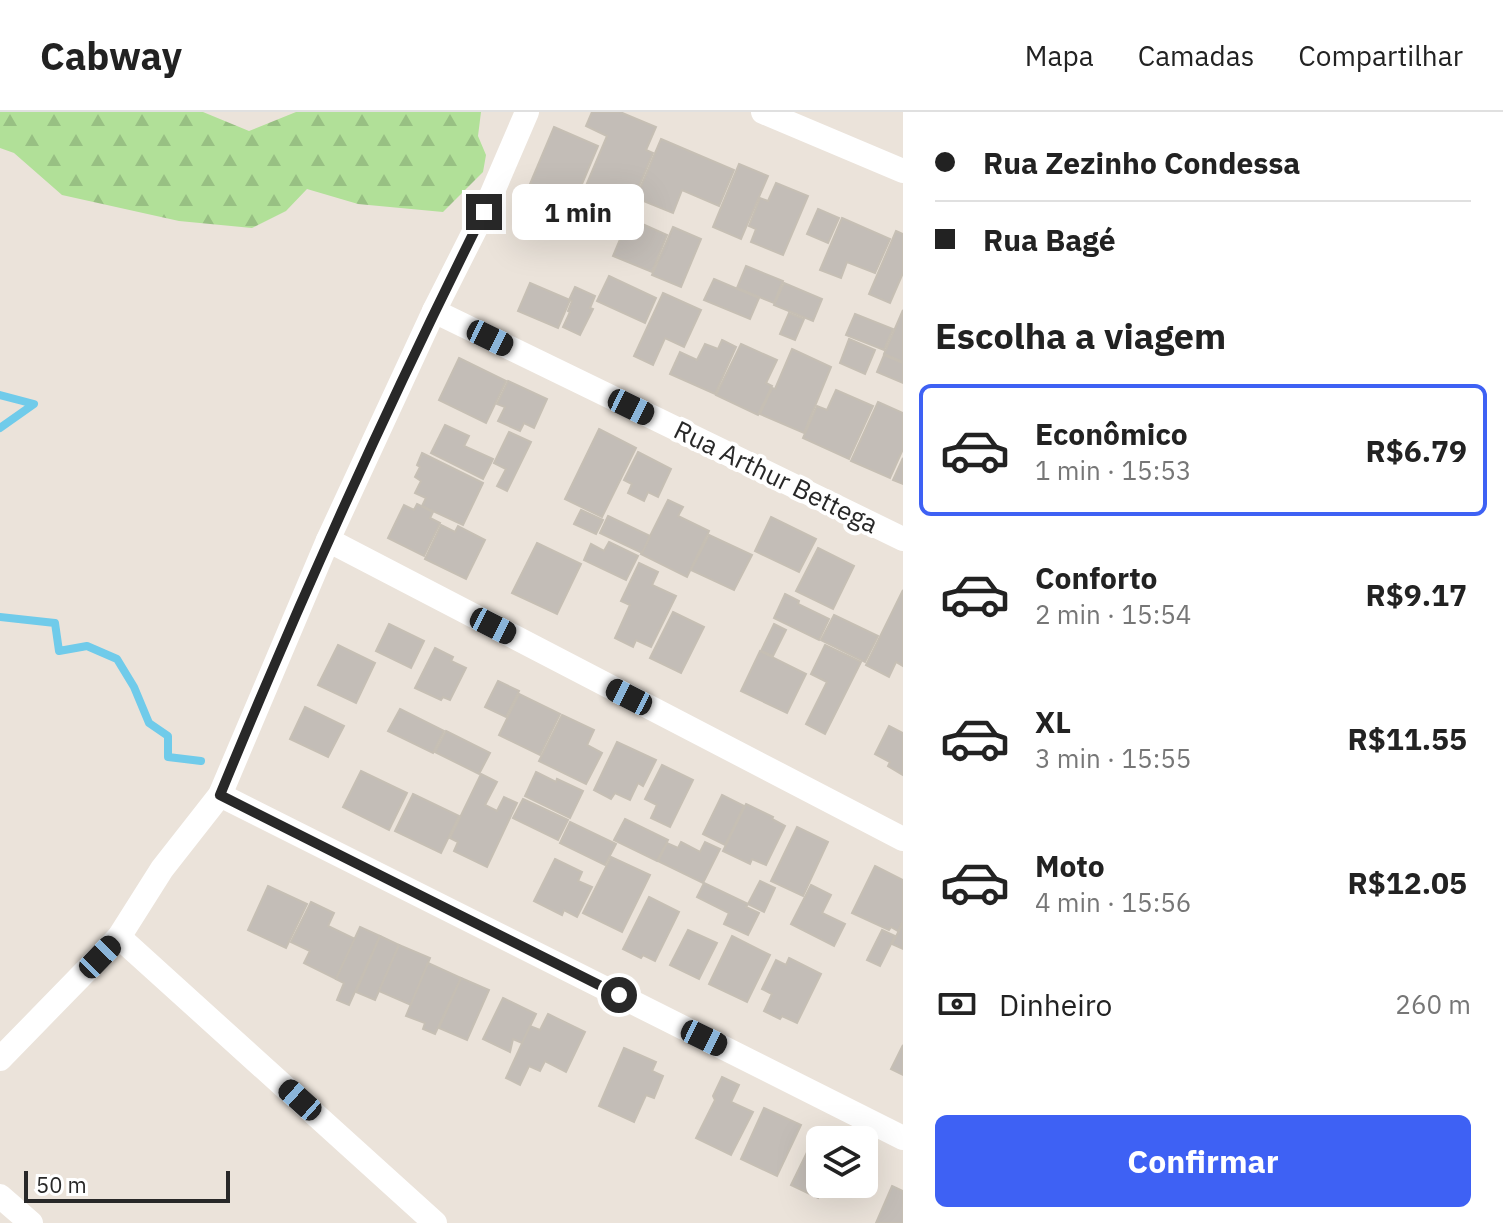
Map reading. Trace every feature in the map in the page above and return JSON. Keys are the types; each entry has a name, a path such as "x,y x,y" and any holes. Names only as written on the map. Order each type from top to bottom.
{"street":[{"path":"0,1059 119,937 162,869 220,795 328,540 434,311 484,212 527,112"},
{"path":"763,112 903,171"},
{"name":"Rua Arthur Bettega","path":"434,311 903,539"},
{"path":"328,540 903,839"},
{"path":"220,795 903,1138"},
{"path":"119,937 435,1223"},
{"path":"0,1196 31,1223"}],"green space":[{"path":"0,112 203,112 249,131 296,112 481,112 478,136 486,155 483,172 443,212 358,204 307,189 286,211 252,228 179,221 62,195 14,153 0,148"}],"building":[{"path":"592,112 620,112 656,127 646,150 653,153 617,238 572,219 607,136 586,126"},
{"path":"554,127 598,146 574,203 530,184"},
{"path":"661,139 734,170 719,206 682,190 673,213 636,198"},
{"path":"739,164 768,176 741,239 713,227"},
{"path":"776,183 808,196 783,255 751,242 756,229 749,226 760,198 768,201"},
{"path":"818,209 839,218 828,243 807,234"},
{"path":"629,218 667,235 652,272 613,256"},
{"path":"842,218 890,239 875,273 847,262 841,278 820,270"},
{"path":"673,227 701,239 681,287 652,275"},
{"path":"896,231 903,234 903,273 890,303 869,294"},
{"path":"746,266 783,281 774,303 737,288"},
{"path":"609,276 656,298 645,323 597,301"},
{"path":"714,279 759,298 750,319 704,300"},
{"path":"530,283 570,300 558,328 518,311"},
{"path":"784,283 822,299 813,321 774,305"},
{"path":"575,287 595,296 590,308 593,309 580,335 563,327"},
{"path":"663,293 701,310 684,347 665,338 653,365 634,356"},
{"path":"903,310 903,362 884,354"},
{"path":"789,313 804,319 795,340 780,334"},
{"path":"855,314 893,329 884,350 846,335"},
{"path":"849,339 875,350 865,374 840,363"},
{"path":"722,340 736,347 715,394 670,374 680,352 697,360 705,344 718,349"},
{"path":"741,344 777,360 766,383 772,386 758,415 716,395"},
{"path":"792,349 831,367 804,433 760,414 772,388 775,389"},
{"path":"884,355 903,363 903,383 877,372"},
{"path":"459,358 506,381 486,423 439,400"},
{"path":"508,381 547,399 534,428 524,423 520,431 498,421 505,407 497,404"},
{"path":"836,390 873,406 849,459 803,438 817,406 827,410"},
{"path":"878,402 903,413 903,449 890,478 851,461"},
{"path":"445,425 469,436 464,446 493,459 483,479 431,453"},
{"path":"599,429 636,448 602,517 565,499"},
{"path":"509,432 531,442 507,491 497,486 506,469 494,463"},
{"path":"638,452 671,469 658,497 648,492 644,501 628,493 632,484 624,480"},
{"path":"422,453 483,483 463,525 422,506 426,498 415,493 421,481 415,477"},
{"path":"903,458 903,484 893,480"},
{"path":"668,500 683,507 678,516 709,531 687,577 641,554"},
{"path":"417,504 433,512 430,518 440,523 424,556 388,538 404,505 414,510"},
{"path":"581,510 603,520 596,534 574,524"},
{"path":"608,516 650,536 642,553 600,533"},
{"path":"771,517 816,539 799,572 755,551"},
{"path":"441,525 455,532 458,526 485,540 466,579 425,559"},
{"path":"709,535 752,555 734,590 691,570"},
{"path":"609,542 638,556 626,580 584,560 591,544 604,551"},
{"path":"537,543 581,564 557,614 512,593"},
{"path":"818,548 854,566 833,609 796,591"},
{"path":"639,563 658,572 652,585 676,596 651,647 636,640 633,647 615,638 630,605 621,601"},
{"path":"903,590 903,666 896,662 889,677 866,665"},
{"path":"785,594 829,619 819,640 774,618"},
{"path":"673,612 704,627 681,673 650,658"},
{"path":"834,615 878,636 865,662 821,640"},
{"path":"389,624 424,641 411,668 376,651"},
{"path":"774,624 786,630 773,656 761,651"},
{"path":"338,645 375,663 356,703 318,685"},
{"path":"825,645 861,662 825,734 806,724 827,682 811,674"},
{"path":"435,648 466,668 450,700 443,697 441,700 415,688"},
{"path":"760,651 806,674 787,713 741,691"},
{"path":"498,681 519,691 506,717 485,707"},
{"path":"519,694 560,714 540,755 499,735"},
{"path":"305,707 344,726 328,757 290,739"},
{"path":"400,709 444,731 433,753 388,731"},
{"path":"562,715 594,730 587,745 602,753 586,784 539,761"},
{"path":"889,726 903,733 903,775 888,766 890,762 875,754"},
{"path":"446,731 490,753 479,774 435,752"},
{"path":"617,742 656,760 643,786 638,783 630,800 615,793 611,799 594,790"},
{"path":"662,765 693,780 670,827 651,818 657,805 645,799"},
{"path":"361,771 407,793 389,830 343,807"},
{"path":"536,772 583,791 570,818 525,796"},
{"path":"481,774 497,782 485,805 497,811 504,797 517,803 487,867 454,851 458,842 450,838"},
{"path":"413,794 459,816 441,853 395,831"},
{"path":"722,795 744,806 725,845 703,834"},
{"path":"523,799 568,820 558,840 513,818"},
{"path":"746,804 785,826 766,865 752,859 750,864 723,851"},
{"path":"625,819 668,840 657,861 614,840"},
{"path":"570,822 616,844 605,865 560,843"},
{"path":"797,827 828,842 803,896 771,881"},
{"path":"681,842 700,852 705,842 720,849 703,883 658,861 667,843 678,848"},
{"path":"611,857 650,875 622,932 583,913"},
{"path":"555,859 582,872 578,881 592,887 577,917 564,910 562,915 534,901"},
{"path":"875,866 903,880 903,921 898,931 852,913"},
{"path":"760,881 775,888 764,912 748,904"},
{"path":"704,883 748,904 746,907 759,913 748,935 724,924 729,913 697,897"},
{"path":"811,885 831,895 822,913 845,924 834,946 791,924"},
{"path":"268,886 307,904 286,948 248,930"},
{"path":"649,897 679,912 655,961 623,949"},
{"path":"311,902 334,913 328,926 355,939 336,979 304,963 310,951 291,942"},
{"path":"903,923 903,949 892,944"},
{"path":"360,927 380,936 349,1005 337,1000 344,983 336,979"},
{"path":"688,930 717,943 699,979 670,965"},
{"path":"882,930 895,936 880,966 867,960"},
{"path":"380,936 399,945 375,1000 356,992"},
{"path":"732,936 770,955 747,1002 709,984"},
{"path":"399,945 430,958 411,1005 379,991"},
{"path":"789,958 821,974 797,1023 764,1011 772,994 762,989 776,960 786,965"},
{"path":"428,963 461,978 435,1034 423,1029 425,1023 406,1016"},
{"path":"461,978 489,990 467,1040 439,1028"},
{"path":"503,998 536,1014 522,1043 513,1039 510,1052 483,1039"},
{"path":"548,1014 585,1032 566,1072 545,1061 540,1071 529,1066 520,1085 506,1078 530,1026 540,1030"},
{"path":"903,1045 903,1075 891,1069"},
{"path":"624,1048 656,1062 652,1071 663,1076 654,1098 646,1095 634,1122 599,1106"},
{"path":"722,1077 739,1085 731,1102 753,1112 731,1155 696,1138 715,1100 713,1096"},
{"path":"764,1108 801,1125 777,1176 741,1159"},
{"path":"806,1154 806,1192 791,1185"},
{"path":"892,1186 903,1191 903,1223 876,1223"}],"waterway":[{"path":"0,395 34,404 0,428"},
{"path":"0,617 55,623 59,651 87,646 117,659 134,687 149,723 168,736 168,757 201,761"}],"route":[{"path":"484,212 434,311 328,540 220,795 619,995"}]}
